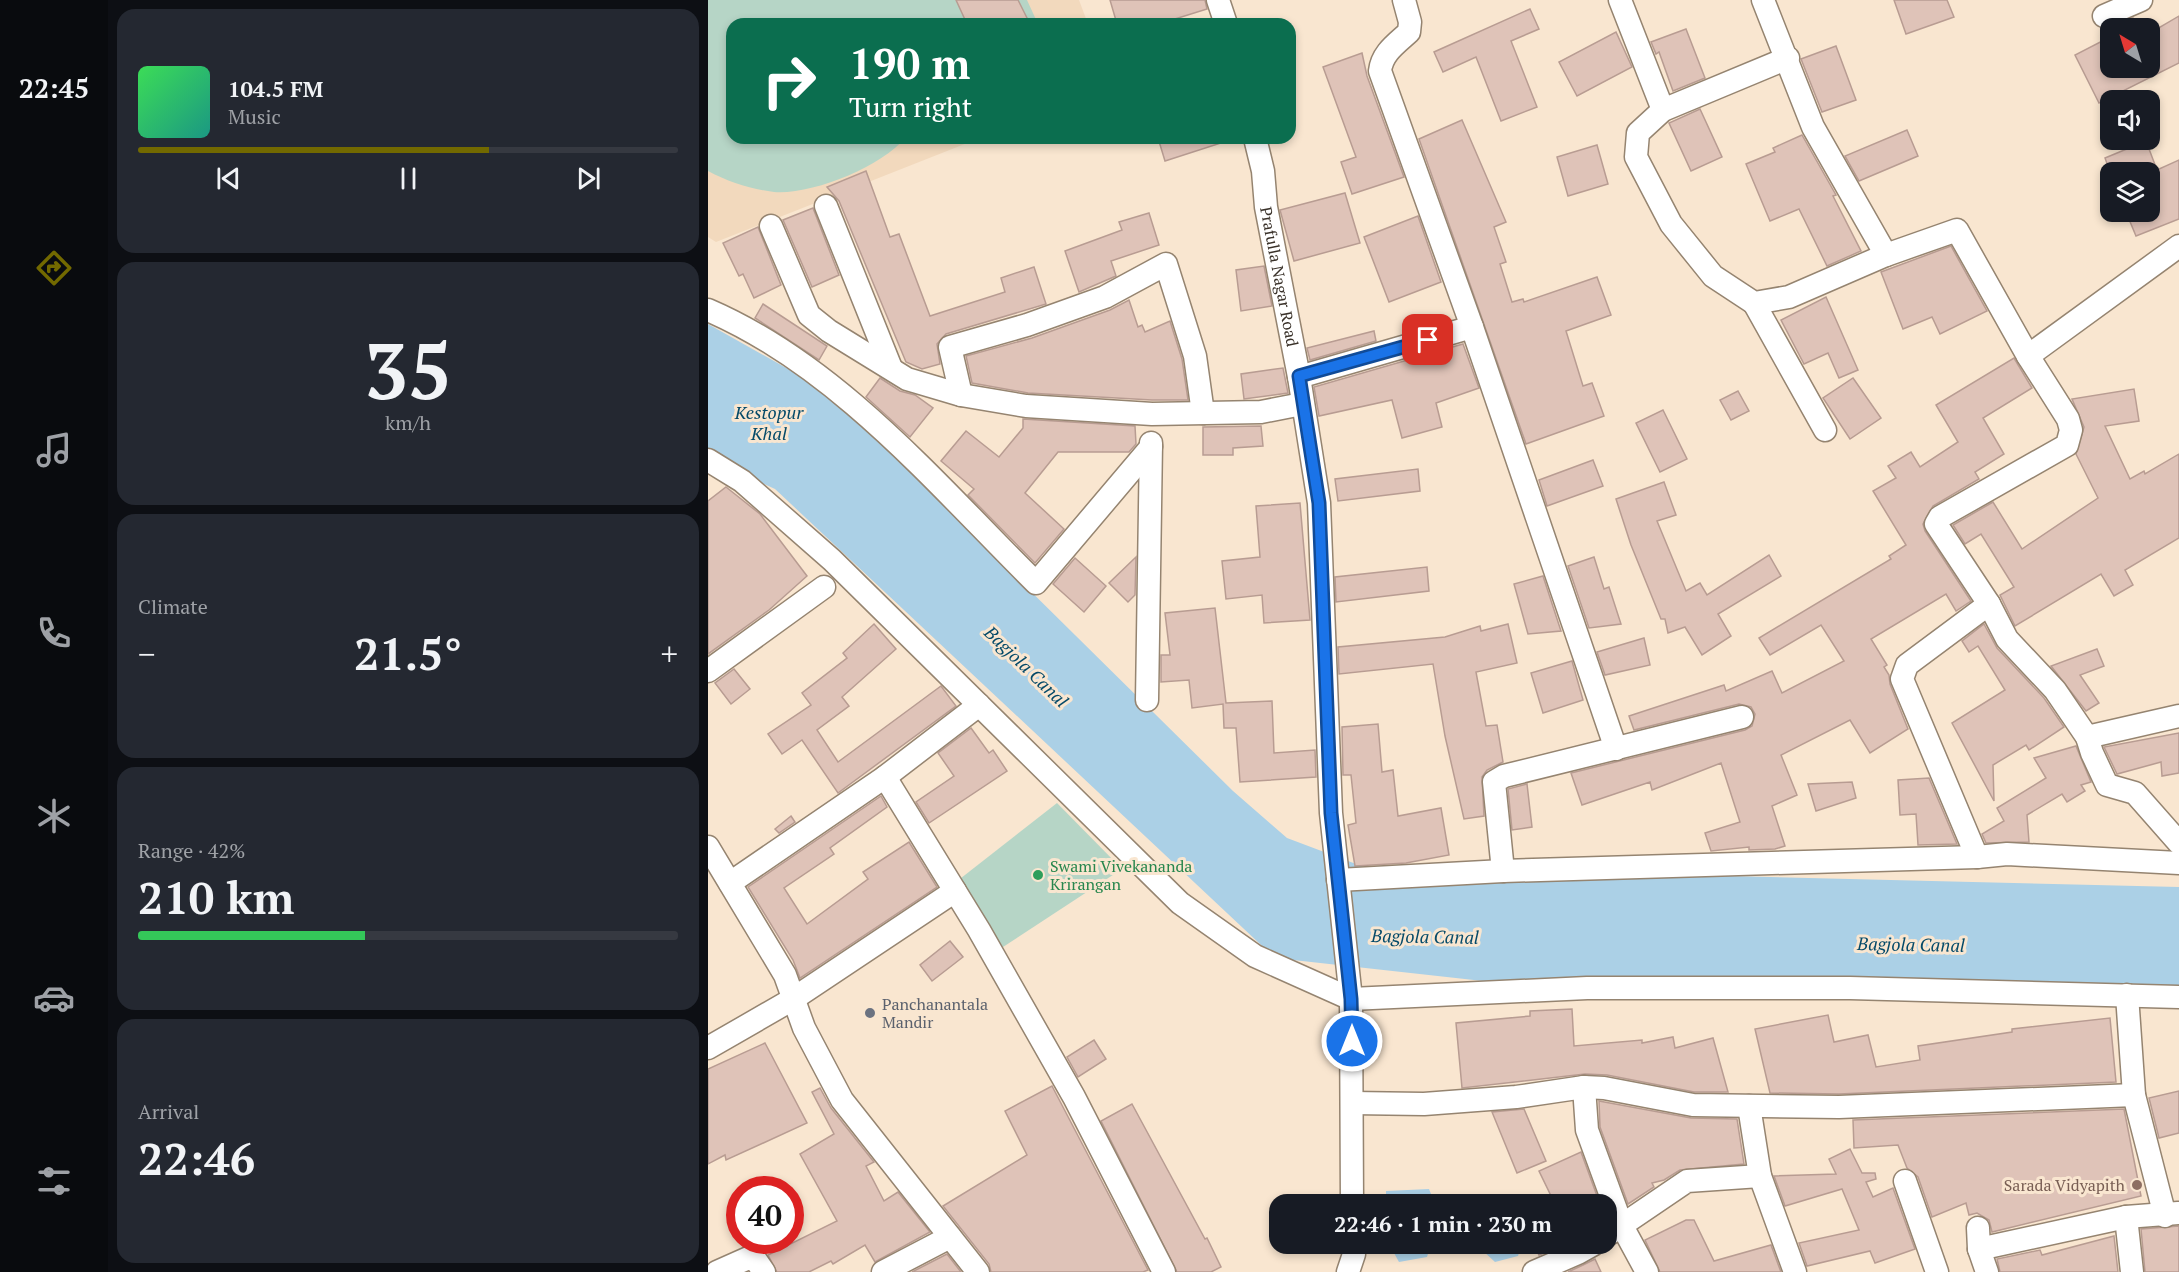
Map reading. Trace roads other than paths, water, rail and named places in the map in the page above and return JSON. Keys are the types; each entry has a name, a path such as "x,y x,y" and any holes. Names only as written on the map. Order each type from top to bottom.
{"street":[{"path":"1218,0 1224,18"},
{"path":"1404,0 1410,22 1409,32 1382,59 1380,71 1472,327 1616,749"},
{"path":"1620,0 1663,111"},
{"path":"1763,0 1788,58 1813,127 1886,255"},
{"path":"2104,16 2141,0"},
{"path":"1788,58 1663,111 1638,133 1636,157 1671,224 1713,276 1754,303 1825,430"},
{"name":"Prafulla Nagar Road","path":"1256,144 1263,171 1266,207 1287,325 1299,376 1319,503 1331,813 1351,999 1352,1194"},
{"path":"826,206 891,368"},
{"path":"771,226 809,315 829,331 907,379 961,395 1026,406 1152,414 1261,412 1302,404"},
{"path":"1754,303 1789,297 1886,255 1958,230 2028,356 2068,419 2071,430 2067,445 1940,517 1936,524 1989,604 2007,639 2055,690 2087,737 2092,753 2108,785 2135,793 2179,843"},
{"path":"2028,356 2179,246"},
{"path":"961,395 950,347 1027,325 1105,297 1166,264 1195,356 1203,413"},
{"path":"708,310 745,326 831,383 1036,583 1151,447"},
{"path":"1299,376 1472,327"},
{"path":"1147,700 1152,414"},
{"path":"708,460 742,481 832,560 1179,903 1255,956 1351,999 1611,988 1861,988 2179,997"},
{"path":"708,671 824,586"},
{"path":"1977,857 1902,679 1906,665 1989,604"},
{"path":"730,883 885,777 979,705"},
{"path":"2087,737 2179,716"},
{"path":"1503,871 1494,782 1504,776 1742,717"},
{"path":"885,777 955,891 1074,1097 1164,1272"},
{"path":"708,847 785,975 804,1028 842,1100 978,1272"},
{"path":"1338,880 1503,871 1977,857 2007,854 2179,863"},
{"path":"708,1048 793,999 955,891"},
{"path":"1987,1272 1978,1238 2126,1217 2172,1215 2134,1095 2127,995"},
{"path":"1352,1103 1395,1101 1424,1104 1516,1097 1584,1087 1604,1088 1693,1105 1749,1106 1839,1107 2134,1095"},
{"path":"1584,1087 1587,1130 1604,1194"},
{"path":"1749,1106 1760,1176 1795,1272"},
{"path":"1617,1229 1687,1181 1760,1176"},
{"path":"1905,1181 1937,1272"},
{"path":"2126,1217 2132,1272"},
{"path":"1617,1235 1647,1272"},
{"path":"883,1272 950,1237"},
{"path":"1348,1272 1354,1254"},
{"path":"1535,1272 1573,1254"},
{"path":"708,1257 717,1272 753,1256 764,1272"}],"water":[{"name":"Kestopur Khal","path":"708,324 829,392 1233,791 1287,838 1364,867 2179,887 2179,999 1510,984 1275,958 775,489 708,458"},
{"path":"1429,1189 1431,1194 1386,1194 1386,1191"},
{"path":"1395,1254 1428,1254 1427,1257 1399,1262"},
{"path":"1486,1254 1519,1254 1518,1256 1495,1262"}],"place":[{"name":"Swami Vivekananda Krirangan","path":"1038,875"},
{"name":"Panchanantala Mandir","path":"870,1013"},
{"name":"Sarada Vidyapith","path":"2137,1185"}],"water label":[{"name":"Bagjola Canal","path":"1026,667"},
{"name":"Bagjola Canal","path":"1425,937"},
{"name":"Bagjola Canal","path":"1911,945"}]}
